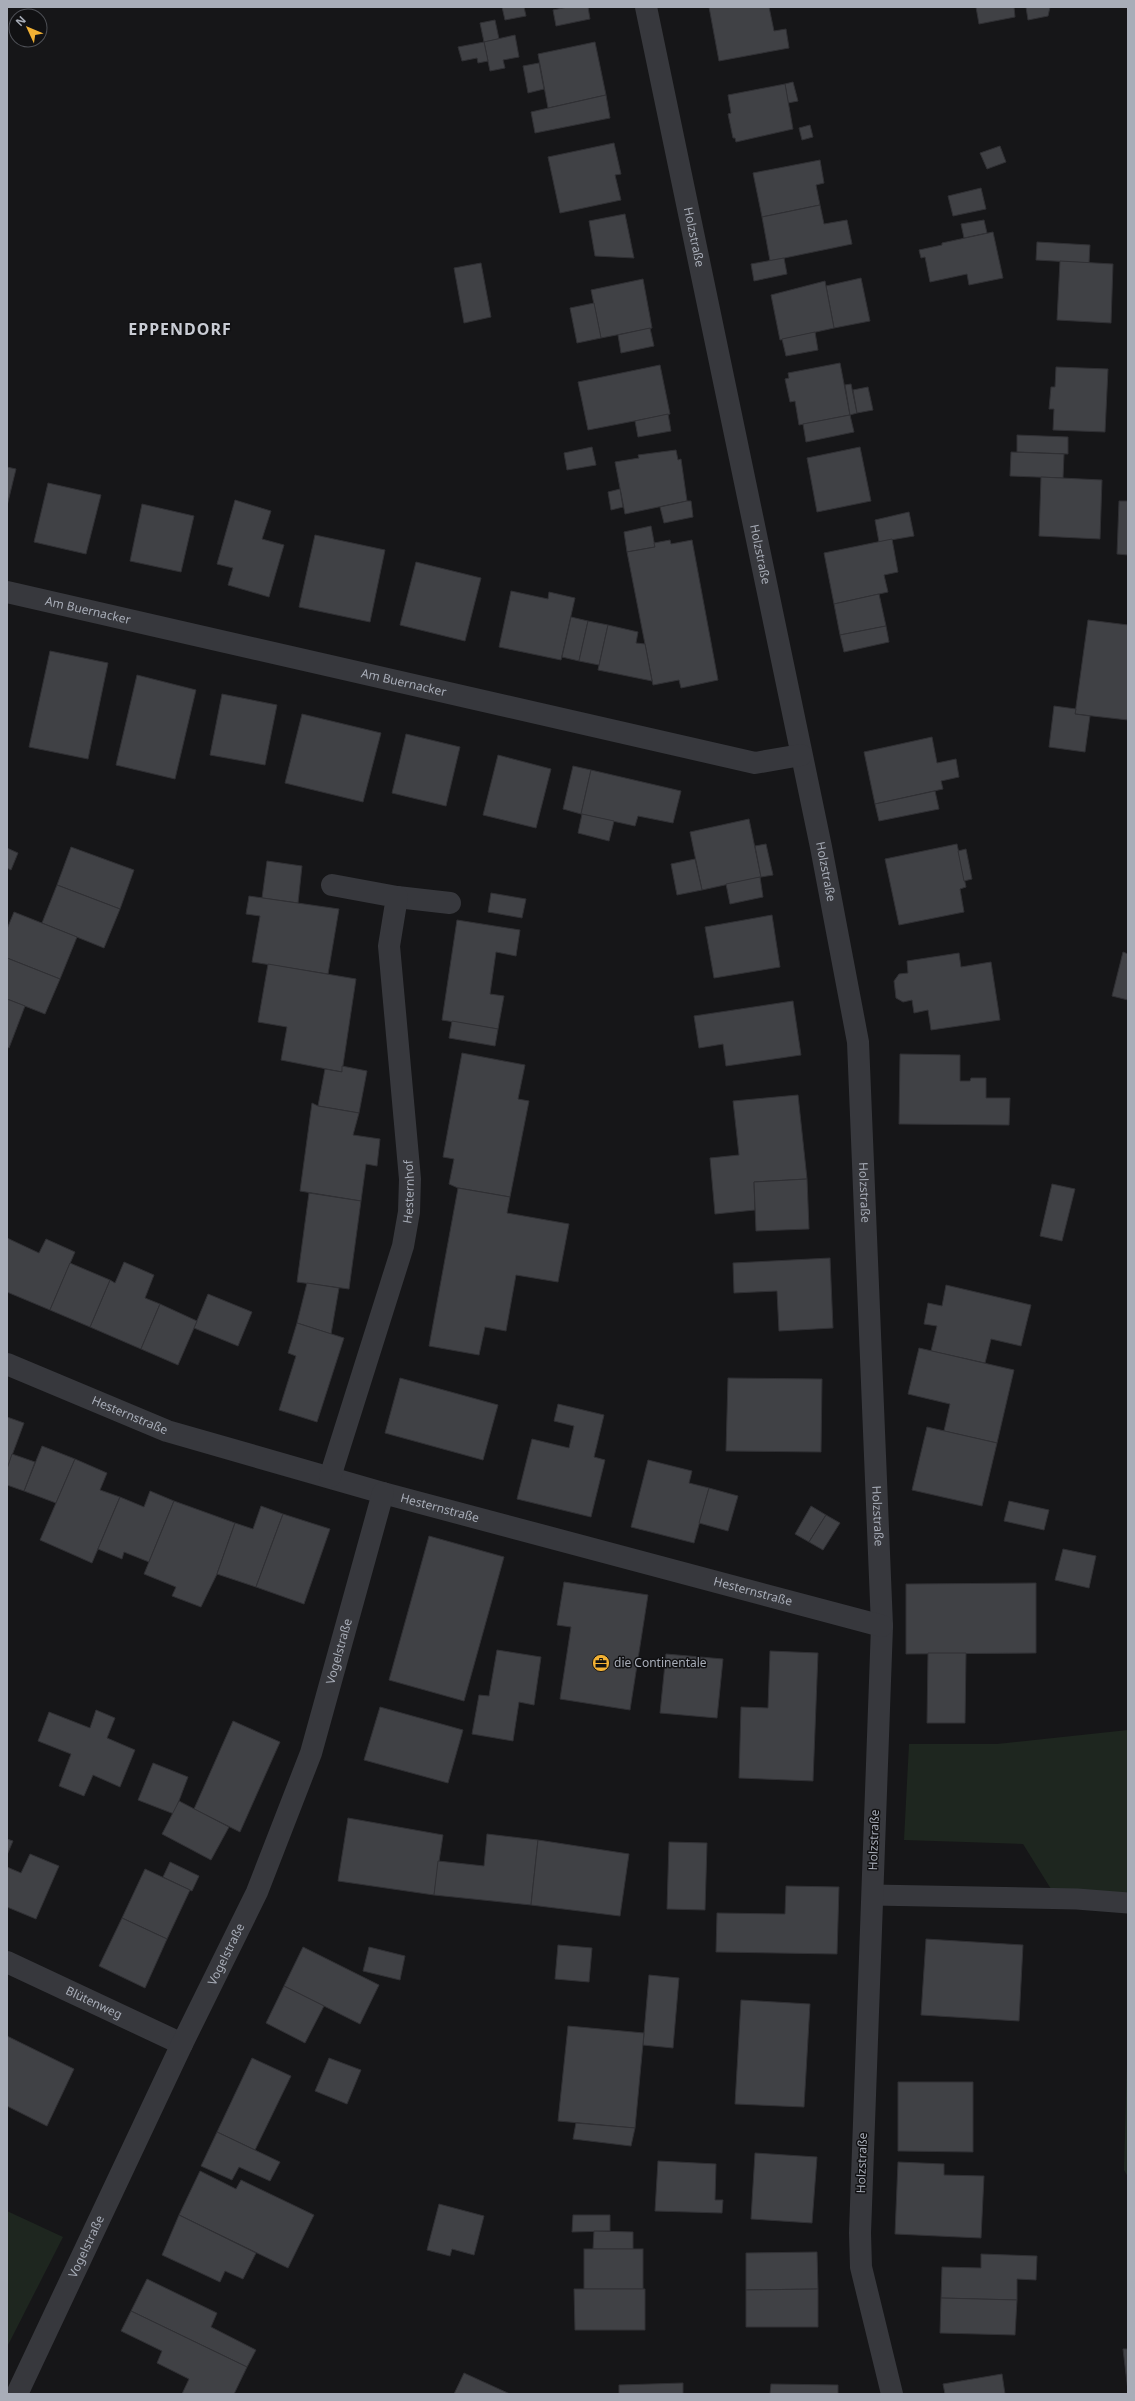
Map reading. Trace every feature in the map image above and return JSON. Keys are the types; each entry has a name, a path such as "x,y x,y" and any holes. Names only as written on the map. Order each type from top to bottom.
{"street":[{"name":"Holzstraße","path":"646,7 801,755 858,1042 862,1096 882,1626 860,2233 861,2267 892,2394"},
{"name":"Am Buernacker","path":"7,592 754,763 801,755"},
{"path":"332,885 397,897 450,903"},
{"name":"Hesternhof","path":"330,1477 403,1246 409,1212 410,1179 389,946 397,897"},
{"name":"Hesternstraße","path":"7,1364 167,1431 383,1493 882,1626"},
{"name":"Vogelstraße","path":"17,2394 182,2044 257,1892 311,1753 383,1493"},
{"name":"Blütenweg","path":"7,1962 182,2044"}],"lane":[{"path":"873,1895 1077,1899 1128,1903"}],"shaded area":[{"path":"1128,1730 1128,1895 1051,1889 1023,1844 904,1840 909,1744 997,1744"},
{"path":"1128,2025 1128,2177 1124,2170"},
{"path":"7,2211 63,2237 7,2347"}],"building":[{"path":"502,7 524,7 526,16 505,20"},
{"path":"568,7 588,7 590,19 556,26 553,10"},
{"path":"709,7 769,7 774,31 786,29 789,48 719,61"},
{"path":"976,7 1014,7 1015,17 979,24"},
{"path":"1026,7 1050,7 1048,16 1028,20"},
{"path":"495,20 499,39 484,42 480,23"},
{"path":"515,35 519,57 503,60 505,68 490,71 484,42"},
{"path":"484,42 488,61 478,63 477,58 462,61 458,47"},
{"path":"595,42 606,95 548,108 538,54"},
{"path":"539,63 544,89 528,93 523,66"},
{"path":"793,82 798,101 788,103 785,84"},
{"path":"785,84 793,129 736,142 735,138 733,138 728,114 731,113 728,95"},
{"path":"606,95 610,118 535,133 531,112"},
{"path":"810,125 813,137 802,140 799,128"},
{"path":"614,143 621,174 615,175 621,200 560,213 548,157"},
{"path":"1000,146 1006,162 987,169 980,153"},
{"path":"820,160 824,183 816,185 820,205 762,217 753,173"},
{"path":"981,188 986,209 953,216 948,196"},
{"path":"820,205 824,224 847,220 852,244 770,261 762,217"},
{"path":"625,214 634,258 595,256 589,221"},
{"path":"984,220 987,233 964,238 961,224"},
{"path":"993,232 1003,278 969,285 967,274 930,282 925,257 921,258 919,250 942,245 942,243"},
{"path":"1037,242 1090,245 1089,263 1036,260"},
{"path":"784,258 787,274 754,281 751,264"},
{"path":"1060,261 1113,264 1111,323 1057,320"},
{"path":"481,263 491,317 464,323 454,268"},
{"path":"861,278 870,321 834,328 826,286"},
{"path":"643,279 652,328 601,338 591,290"},
{"path":"825,281 834,328 780,340 771,295"},
{"path":"594,303 601,338 577,343 570,308"},
{"path":"650,328 654,346 621,353 618,335"},
{"path":"815,332 818,350 786,356 782,339"},
{"path":"840,363 850,415 799,425 795,401 790,402 785,379 789,378 788,373"},
{"path":"660,365 670,414 588,430 578,382"},
{"path":"1056,367 1108,369 1105,432 1053,430 1054,409 1049,409 1051,387 1055,387"},
{"path":"851,384 857,413 850,415 845,385"},
{"path":"868,387 873,410 857,413 853,390"},
{"path":"668,414 671,431 638,437 635,421"},
{"path":"850,415 854,432 806,442 803,424"},
{"path":"1017,435 1068,437 1068,454 1017,452"},
{"path":"592,447 596,465 567,470 564,453"},
{"path":"860,447 871,501 817,512 807,458"},
{"path":"676,450 678,460 681,459 687,501 625,514 615,462 639,458 638,455"},
{"path":"1011,452 1064,454 1063,478 1010,476"},
{"path":"7,467 16,469 7,506"},
{"path":"1041,477 1102,480 1100,539 1039,536"},
{"path":"48,483 101,495 86,554 34,542"},
{"path":"620,489 623,507 611,510 608,492"},
{"path":"235,500 271,511 262,539 284,545 269,597 228,585 233,568 217,564"},
{"path":"691,501 693,517 664,523 660,507"},
{"path":"1119,501 1128,501 1128,555 1117,554"},
{"path":"142,504 194,516 181,572 130,561"},
{"path":"909,512 914,536 879,542 875,520"},
{"path":"651,526 655,547 627,552 624,532"},
{"path":"315,535 385,550 370,622 299,607"},
{"path":"892,539 898,572 884,575 888,592 834,604 824,553"},
{"path":"670,540 671,544 692,540 718,680 681,688 679,680 653,685 627,552 655,547 654,543"},
{"path":"416,562 481,578 465,641 400,625"},
{"path":"511,591 548,599 549,592 575,598 561,660 499,647"},
{"path":"879,594 886,626 840,635 834,604"},
{"path":"571,617 588,621 579,661 562,657"},
{"path":"1088,620 1128,625 1128,720 1075,714"},
{"path":"588,621 608,625 599,665 579,661"},
{"path":"608,625 638,632 636,643 645,644 652,681 598,670"},
{"path":"886,626 889,642 844,652 840,635"},
{"path":"50,651 108,663 88,759 29,747"},
{"path":"137,675 196,690 175,779 116,765"},
{"path":"222,694 277,705 265,765 210,755"},
{"path":"1054,706 1076,709 1075,714 1090,716 1085,752 1049,747"},
{"path":"302,714 381,733 363,802 285,783"},
{"path":"406,734 460,747 446,806 392,793"},
{"path":"932,737 937,763 956,759 959,777 941,781 943,789 875,804 864,752"},
{"path":"498,755 551,769 536,828 483,815"},
{"path":"573,766 591,770 581,814 563,809"},
{"path":"591,770 681,791 673,823 638,816 635,826 581,814"},
{"path":"935,791 939,809 879,821 875,804"},
{"path":"582,814 614,821 609,841 578,833"},
{"path":"749,819 761,877 702,890 690,832"},
{"path":"766,844 773,875 761,877 755,846"},
{"path":"957,844 966,887 960,889 964,912 899,925 885,859"},
{"path":"71,847 134,870 120,909 57,885"},
{"path":"7,848 18,853 11,870 7,868"},
{"path":"966,849 972,879 964,881 958,851"},
{"path":"695,859 702,890 677,895 671,864"},
{"path":"267,861 302,866 298,903 262,898"},
{"path":"760,877 763,897 730,904 726,884"},
{"path":"57,885 120,909 104,948 42,923"},
{"path":"491,893 526,899 522,918 488,912"},
{"path":"249,896 339,909 328,974 252,962 260,916 246,914"},
{"path":"14,912 77,937 60,979 7,958 7,929"},
{"path":"772,915 780,967 714,978 705,927"},
{"path":"457,920 520,930 516,956 496,952 490,994 504,996 498,1029 442,1020"},
{"path":"1123,952 1128,954 1128,1000 1112,996"},
{"path":"959,953 961,967 991,962 1000,1020 931,1030 928,1010 914,1013 912,1000 903,1002 896,998 894,981 899,974 908,973 907,961"},
{"path":"7,958 60,979 45,1014 7,999"},
{"path":"268,964 356,979 342,1072 281,1060 287,1027 258,1022"},
{"path":"7,999 25,1006 9,1048 7,1047"},
{"path":"793,1001 801,1055 726,1066 723,1044 699,1048 694,1016"},
{"path":"452,1021 498,1029 495,1046 449,1038"},
{"path":"462,1053 525,1065 518,1099 529,1101 510,1197 458,1188 449,1184 454,1159 443,1157"},
{"path":"900,1054 960,1055 960,1081 970,1081 971,1078 986,1078 986,1098 1010,1098 1009,1125 899,1124"},
{"path":"342,1066 367,1071 359,1113 318,1106 325,1069 342,1072"},
{"path":"798,1095 807,1179 754,1182 755,1210 715,1214 710,1158 739,1155 733,1101"},
{"path":"312,1103 318,1106 359,1113 353,1135 380,1139 377,1166 366,1164 361,1201 300,1191"},
{"path":"807,1179 809,1229 756,1231 754,1182"},
{"path":"1052,1184 1075,1189 1062,1241 1040,1236"},
{"path":"458,1188 510,1197 507,1213 569,1224 558,1282 516,1275 506,1331 485,1327 479,1355 429,1346"},
{"path":"309,1193 361,1201 349,1289 297,1282"},
{"path":"7,1238 39,1253 46,1239 75,1252 50,1310 7,1292"},
{"path":"830,1258 833,1328 779,1331 777,1291 734,1293 733,1263"},
{"path":"124,1262 154,1275 145,1298 160,1304 141,1349 90,1327 110,1280 115,1283"},
{"path":"70,1263 110,1280 90,1327 50,1310"},
{"path":"307,1283 339,1288 331,1334 297,1323"},
{"path":"946,1285 1031,1305 1021,1346 991,1339 985,1363 931,1351 937,1326 924,1324 928,1303 942,1306"},
{"path":"208,1294 252,1312 238,1346 194,1328"},
{"path":"160,1304 197,1321 178,1365 141,1349"},
{"path":"297,1323 344,1338 317,1422 279,1410 296,1356 288,1353"},
{"path":"919,1348 1014,1370 997,1443 944,1431 950,1404 908,1394"},
{"path":"400,1378 498,1405 483,1460 385,1433"},
{"path":"728,1378 822,1379 821,1452 726,1451"},
{"path":"558,1404 604,1415 594,1457 605,1460 591,1517 517,1499 532,1439 569,1448 574,1426 554,1421"},
{"path":"7,1417 24,1423 7,1469"},
{"path":"927,1427 997,1443 982,1506 912,1490"},
{"path":"42,1446 75,1459 56,1503 24,1491"},
{"path":"12,1454 35,1462 24,1491 7,1485 7,1469"},
{"path":"75,1459 107,1473 100,1490 120,1497 92,1563 40,1540"},
{"path":"648,1460 692,1471 689,1483 709,1488 694,1543 631,1527"},
{"path":"709,1488 738,1496 728,1531 699,1523"},
{"path":"150,1491 174,1501 149,1562 124,1552 122,1559 98,1549 120,1497 144,1507"},
{"path":"174,1501 235,1523 217,1574 201,1607 172,1596 176,1587 144,1574"},
{"path":"1009,1501 1049,1510 1044,1530 1004,1521"},
{"path":"261,1506 283,1514 256,1587 217,1574 235,1523 253,1529"},
{"path":"811,1506 826,1515 809,1542 795,1534"},
{"path":"283,1514 330,1529 304,1604 256,1587"},
{"path":"826,1515 840,1523 823,1550 809,1542"},
{"path":"429,1536 504,1557 464,1701 389,1680"},
{"path":"1063,1549 1096,1556 1089,1588 1055,1580"},
{"name":"die Continentale","path":"564,1582 648,1595 630,1710 560,1699 571,1627 557,1625"},
{"path":"1036,1583 1036,1653 906,1654 906,1584"},
{"path":"497,1650 541,1657 534,1705 519,1702 513,1741 472,1734 479,1695 489,1696"},
{"path":"770,1651 818,1653 813,1781 739,1778 741,1707 768,1708"},
{"path":"928,1653 966,1653 965,1723 927,1723"},
{"path":"666,1654 723,1659 717,1718 660,1713"},
{"path":"380,1707 463,1730 448,1783 364,1760"},
{"path":"96,1710 115,1718 107,1738 135,1750 120,1787 93,1775 84,1796 59,1786 71,1754 38,1741 49,1712 90,1728"},
{"path":"233,1721 280,1742 240,1832 194,1809"},
{"path":"153,1763 188,1777 174,1814 138,1800"},
{"path":"179,1801 229,1827 211,1860 162,1834"},
{"path":"348,1818 443,1835 434,1895 338,1881"},
{"path":"487,1834 538,1840 531,1905 434,1895 438,1861 484,1866"},
{"path":"7,1839 13,1841 7,1855"},
{"path":"538,1840 629,1854 620,1916 531,1905"},
{"path":"669,1842 707,1843 705,1910 667,1909"},
{"path":"30,1854 59,1866 36,1919 7,1907 7,1867 21,1873"},
{"path":"170,1862 199,1876 192,1891 163,1877"},
{"path":"145,1869 190,1890 167,1939 122,1918"},
{"path":"786,1886 839,1887 837,1954 716,1952 717,1913 785,1914"},
{"path":"122,1918 167,1939 145,1988 99,1966"},
{"path":"926,1939 1023,1945 1019,2021 921,2015"},
{"path":"558,1945 592,1948 589,1982 555,1979"},
{"path":"303,1947 379,1985 360,2024 284,1986"},
{"path":"369,1947 405,1956 400,1980 363,1971"},
{"path":"649,1975 679,1978 673,2048 643,2045"},
{"path":"284,1986 324,2006 305,2043 266,2023"},
{"path":"741,2000 810,2004 804,2107 735,2104"},
{"path":"568,2026 644,2033 635,2128 558,2121"},
{"path":"7,2036 74,2069 47,2126 7,2106"},
{"path":"252,2058 291,2076 255,2150 217,2132"},
{"path":"329,2058 361,2070 347,2104 315,2091"},
{"path":"898,2082 973,2082 973,2152 898,2151"},
{"path":"576,2123 635,2128 631,2146 573,2139"},
{"path":"217,2132 280,2162 270,2181 239,2167 232,2180 201,2166"},
{"path":"755,2153 817,2157 812,2223 751,2219"},
{"path":"658,2161 716,2164 715,2200 723,2200 722,2213 655,2211"},
{"path":"898,2162 944,2164 944,2175 984,2176 981,2238 895,2234"},
{"path":"200,2171 236,2189 241,2180 314,2215 288,2268 179,2215"},
{"path":"439,2204 484,2216 474,2255 452,2249 450,2256 427,2250"},
{"path":"179,2215 256,2253 243,2279 225,2271 220,2282 162,2255"},
{"path":"573,2215 610,2215 610,2231 572,2232"},
{"path":"594,2231 633,2232 633,2249 593,2249"},
{"path":"584,2249 643,2249 643,2289 584,2289"},
{"path":"817,2252 818,2289 746,2290 746,2253"},
{"path":"981,2254 1037,2256 1036,2280 1017,2279 1017,2300 941,2298 942,2267 981,2268"},
{"path":"147,2279 217,2313 211,2327 256,2350 247,2367 131,2311"},
{"path":"574,2289 645,2289 645,2330 575,2330"},
{"path":"818,2289 818,2327 746,2327 746,2290"},
{"path":"941,2298 1017,2300 1015,2335 940,2333"},
{"path":"131,2311 247,2367 234,2394 182,2394 189,2379 157,2363 162,2351 121,2331"},
{"path":"1123,2349 1128,2349 1128,2391"},
{"path":"464,2373 510,2394 454,2394"},
{"path":"1002,2374 1005,2394 945,2394 943,2384"},
{"path":"683,2383 683,2394 619,2394 619,2385"},
{"path":"771,2384 838,2385 838,2394 770,2394"}],"place":[{"name":"die Continentale","path":"601,1663"}],"district":[{"name":"EPPENDORF","path":"180,329"}]}
